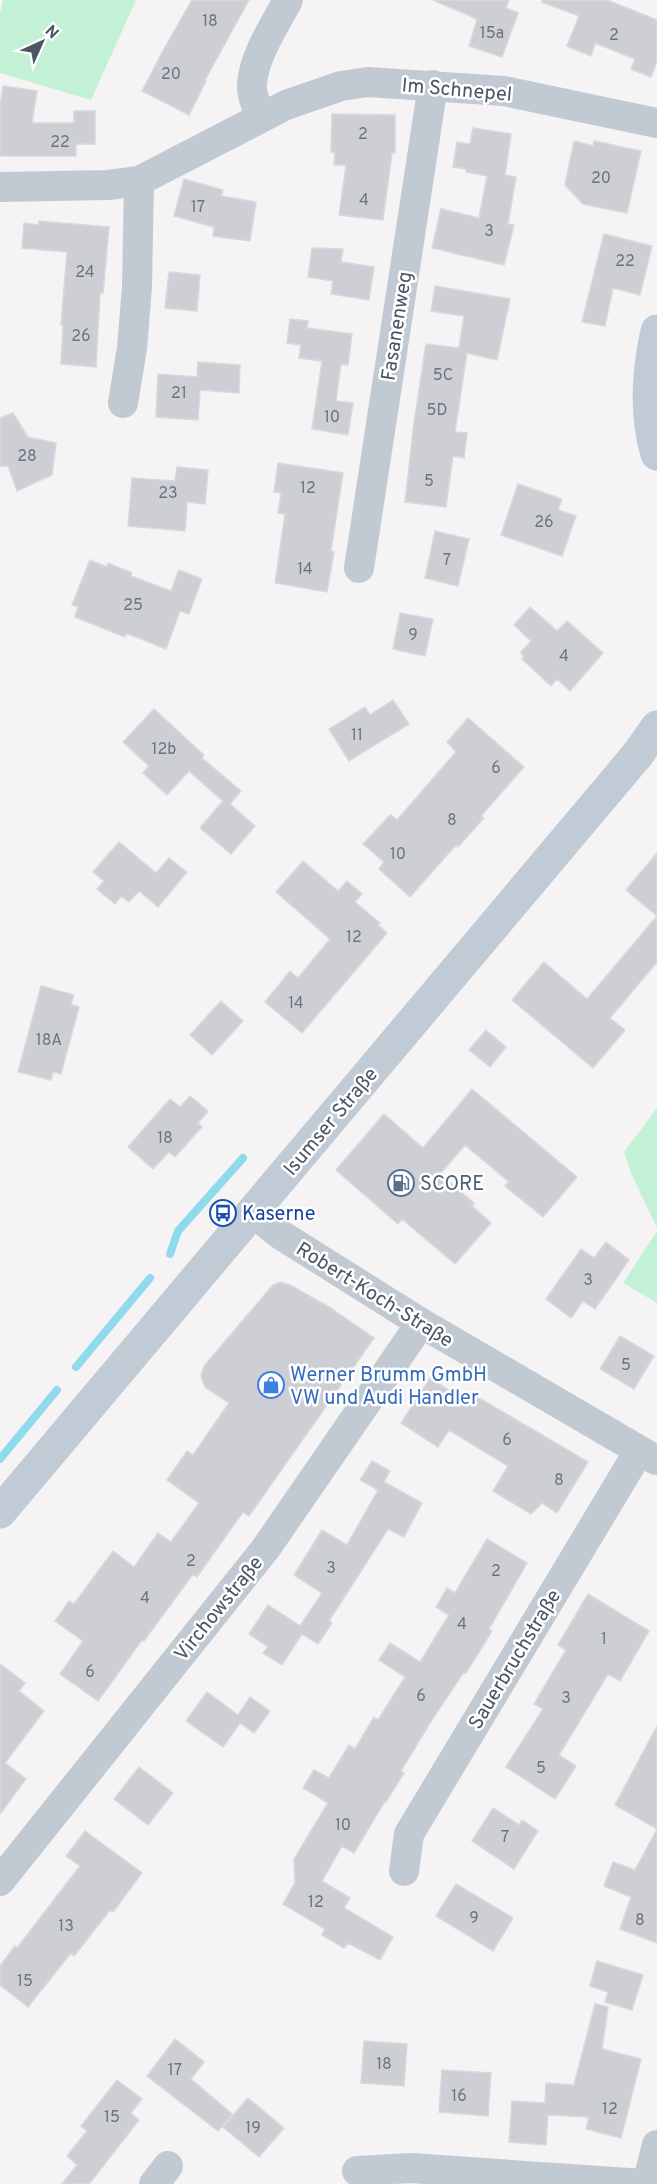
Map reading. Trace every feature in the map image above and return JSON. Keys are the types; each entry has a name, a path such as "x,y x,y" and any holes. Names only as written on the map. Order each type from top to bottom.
{"street":[{"path":"260,116 253,96 254,73 260,55 288,0"},
{"name":"Im Schnepel","path":"0,187 108,185 139,181 260,116 315,93 368,82 504,91 657,123"},
{"name":"Fasanenweg","path":"359,568 433,85"},
{"path":"123,403 132,348 137,287 139,181"},
{"path":"657,331 652,352 648,400 650,427 657,454"},
{"name":"Isumser Straße","path":"0,1512 638,754 657,727"},
{"name":"Robert-Koch-Straße","path":"252,1212 281,1235 421,1323 648,1456"},
{"name":"Virchowstraße","path":"0,1881 266,1548 421,1323"},
{"name":"Sauerbruchstraße","path":"404,1871 409,1834 648,1456"},
{"path":"357,2171 411,2168 646,2184 657,2145"}],"green space":[{"path":"3,0 136,0 91,100 0,73 0,13"},
{"path":"657,1108 657,1228 631,1173 624,1152"},
{"path":"657,1231 657,1303 623,1283"}],"building":[{"path":"192,0 249,0 205,80 189,115 142,91"},
{"path":"433,0 509,0 506,8 518,13 502,57 469,46 477,19"},
{"path":"543,0 607,0 657,20 657,61 651,77 631,69 635,59 595,43 591,56 567,46 579,16 542,2"},
{"path":"3,86 37,91 32,123 74,123 74,111 95,111 95,144 76,144 76,156 0,156 0,106"},
{"path":"332,114 395,115 395,153 392,153 383,220 339,215 346,165 334,165 335,152 331,152"},
{"path":"473,128 511,134 505,175 516,177 508,224 514,225 504,265 432,248 441,209 479,218 487,176 453,167 457,142 470,144"},
{"path":"574,141 593,146 594,141 641,151 627,213 583,204 565,185"},
{"path":"184,179 223,190 221,196 256,202 250,241 213,236 214,227 174,216"},
{"path":"39,221 109,227 103,293 100,293 96,367 61,364 63,325 61,325 67,252 22,248 24,223 38,225"},
{"path":"604,234 652,246 640,295 613,288 605,326 582,322"},
{"path":"312,248 343,249 341,262 374,267 369,300 331,294 333,281 308,277"},
{"path":"169,272 200,275 197,311 165,308"},
{"path":"435,286 510,299 497,360 467,353 455,432 467,433 464,458 453,456 446,507 405,502 426,344 459,348 464,316 431,311"},
{"path":"290,319 308,321 307,328 352,334 348,365 341,364 336,401 353,403 348,435 312,429 322,361 299,358 301,345 287,343"},
{"path":"198,362 240,365 239,393 200,390 198,420 156,417 158,374 197,377"},
{"path":"13,413 28,437 56,443 52,475 17,491 8,466 0,466 0,418"},
{"path":"278,463 343,473 327,592 275,583 285,514 278,513 281,493 274,492"},
{"path":"177,467 208,470 205,504 187,502 185,531 128,526 132,478 175,481"},
{"path":"518,484 562,499 558,510 576,516 562,556 501,535"},
{"path":"435,531 469,539 458,586 425,578"},
{"path":"90,560 107,567 108,563 132,573 131,576 171,591 179,570 202,579 189,614 180,611 166,649 126,633 125,637 75,617 78,607 72,605"},
{"path":"530,607 557,631 567,621 603,653 570,691 557,679 551,686 522,659 524,657 521,652 531,641 514,625"},
{"path":"400,613 433,619 425,656 393,649"},
{"path":"393,700 409,724 349,761 329,729 365,707 370,715"},
{"path":"154,709 204,755 202,758 241,791 230,804 255,826 231,854 200,828 223,801 189,771 167,795 143,773 149,766 123,742"},
{"path":"468,718 524,767 481,816 484,818 458,847 456,845 410,897 379,869 384,862 363,844 389,816 397,820 456,752 447,742"},
{"path":"119,842 156,873 169,858 187,872 158,907 139,891 129,902 121,896 115,904 97,889 104,881 93,872"},
{"path":"657,853 657,916 626,890"},
{"path":"303,861 338,891 347,881 362,894 355,902 380,923 378,925 387,933 302,1033 265,1002 290,971 298,978 330,939 276,892"},
{"path":"657,916 657,962 610,1018 625,1030 593,1068 512,1000 544,962 587,999"},
{"path":"41,986 74,995 71,1004 79,1007 61,1074 53,1072 51,1080 18,1072"},
{"path":"221,1001 243,1021 212,1055 190,1035"},
{"path":"486,1030 506,1047 490,1067 469,1050"},
{"path":"472,1089 577,1177 543,1217 505,1186 509,1182 465,1145 440,1174 474,1203 472,1206 491,1223 455,1264 402,1219 398,1224 336,1170 384,1114 423,1148"},
{"path":"190,1096 208,1111 198,1123 202,1127 175,1157 169,1152 153,1169 128,1147 170,1099 180,1107"},
{"path":"606,1242 629,1260 595,1309 583,1301 571,1318 546,1299 581,1249 594,1258"},
{"path":"281,1282 329,1307 374,1338 249,1516 243,1512 197,1577 193,1574 98,1701 60,1674 83,1641 55,1621 69,1601 74,1604 113,1551 134,1567 158,1533 171,1542 199,1503 167,1480 187,1451 193,1455 229,1403 205,1387 201,1376 204,1366 273,1285"},
{"path":"620,1336 654,1356 634,1389 600,1369"},
{"path":"430,1378 464,1400 469,1392 588,1462 557,1513 542,1503 531,1514 493,1491 508,1466 449,1430 438,1447 401,1423"},
{"path":"372,1461 390,1471 384,1482 422,1503 404,1537 388,1529 329,1621 332,1623 318,1644 302,1634 282,1665 263,1653 268,1647 249,1634 268,1605 300,1626 322,1593 294,1575 322,1530 347,1545 378,1490 360,1480"},
{"path":"487,1539 527,1563 489,1629 492,1631 466,1673 464,1672 430,1723 401,1771 404,1773 354,1853 342,1846 322,1881 350,1898 344,1908 393,1937 380,1960 348,1943 344,1948 322,1935 325,1929 283,1904 295,1883 294,1859 328,1803 303,1788 314,1770 329,1778 349,1745 355,1749 374,1717 378,1720 405,1677 379,1660 390,1643 420,1662 449,1615 436,1607 447,1588 455,1593"},
{"path":"588,1594 649,1631 620,1681 608,1674 559,1755 576,1766 555,1799 506,1767 543,1709 534,1704 566,1650 558,1645"},
{"path":"0,1664 25,1683 19,1691 44,1711 5,1763 26,1779 0,1814"},
{"path":"207,1692 238,1715 250,1697 270,1711 254,1733 240,1723 223,1747 186,1721"},
{"path":"657,1726 657,1829 615,1805"},
{"path":"139,1767 173,1793 148,1825 114,1799"},
{"path":"493,1808 519,1825 522,1820 538,1831 514,1869 472,1841"},
{"path":"657,1829 657,1943 620,1929 631,1897 604,1886 613,1862 635,1870"},
{"path":"85,1831 142,1873 113,1912 110,1910 74,1956 71,1953 28,2007 0,1985 0,1966 15,1946 17,1948 80,1866 66,1856"},
{"path":"456,1884 513,1918 493,1951 436,1916"},
{"path":"597,1961 643,1975 632,2010 605,2002 608,1992 590,1986"},
{"path":"595,2004 608,2007 602,2049 641,2059 621,2138 586,2129 589,2117 548,2115 546,2145 509,2142 512,2101 545,2103 546,2083 574,2085"},
{"path":"175,2039 204,2062 191,2079 232,2114 218,2131 147,2076"},
{"path":"364,2041 407,2044 404,2086 361,2083"},
{"path":"442,2070 491,2073 488,2116 439,2112"},
{"path":"117,2080 142,2099 131,2113 139,2120 89,2184 62,2184 77,2165 67,2156 87,2131 81,2126"},
{"path":"248,2098 284,2128 259,2157 223,2127"}],"waterway":[{"path":"170,1254 178,1231 243,1158"},
{"path":"76,1367 150,1278"},
{"path":"0,1459 57,1390"}],"place":[{"name":"SCORE","path":"401,1183"},
{"name":"Kaserne","path":"223,1213"},
{"name":"Werner Brumm GmbH VW und Audi Handler","path":"271,1385"}]}
